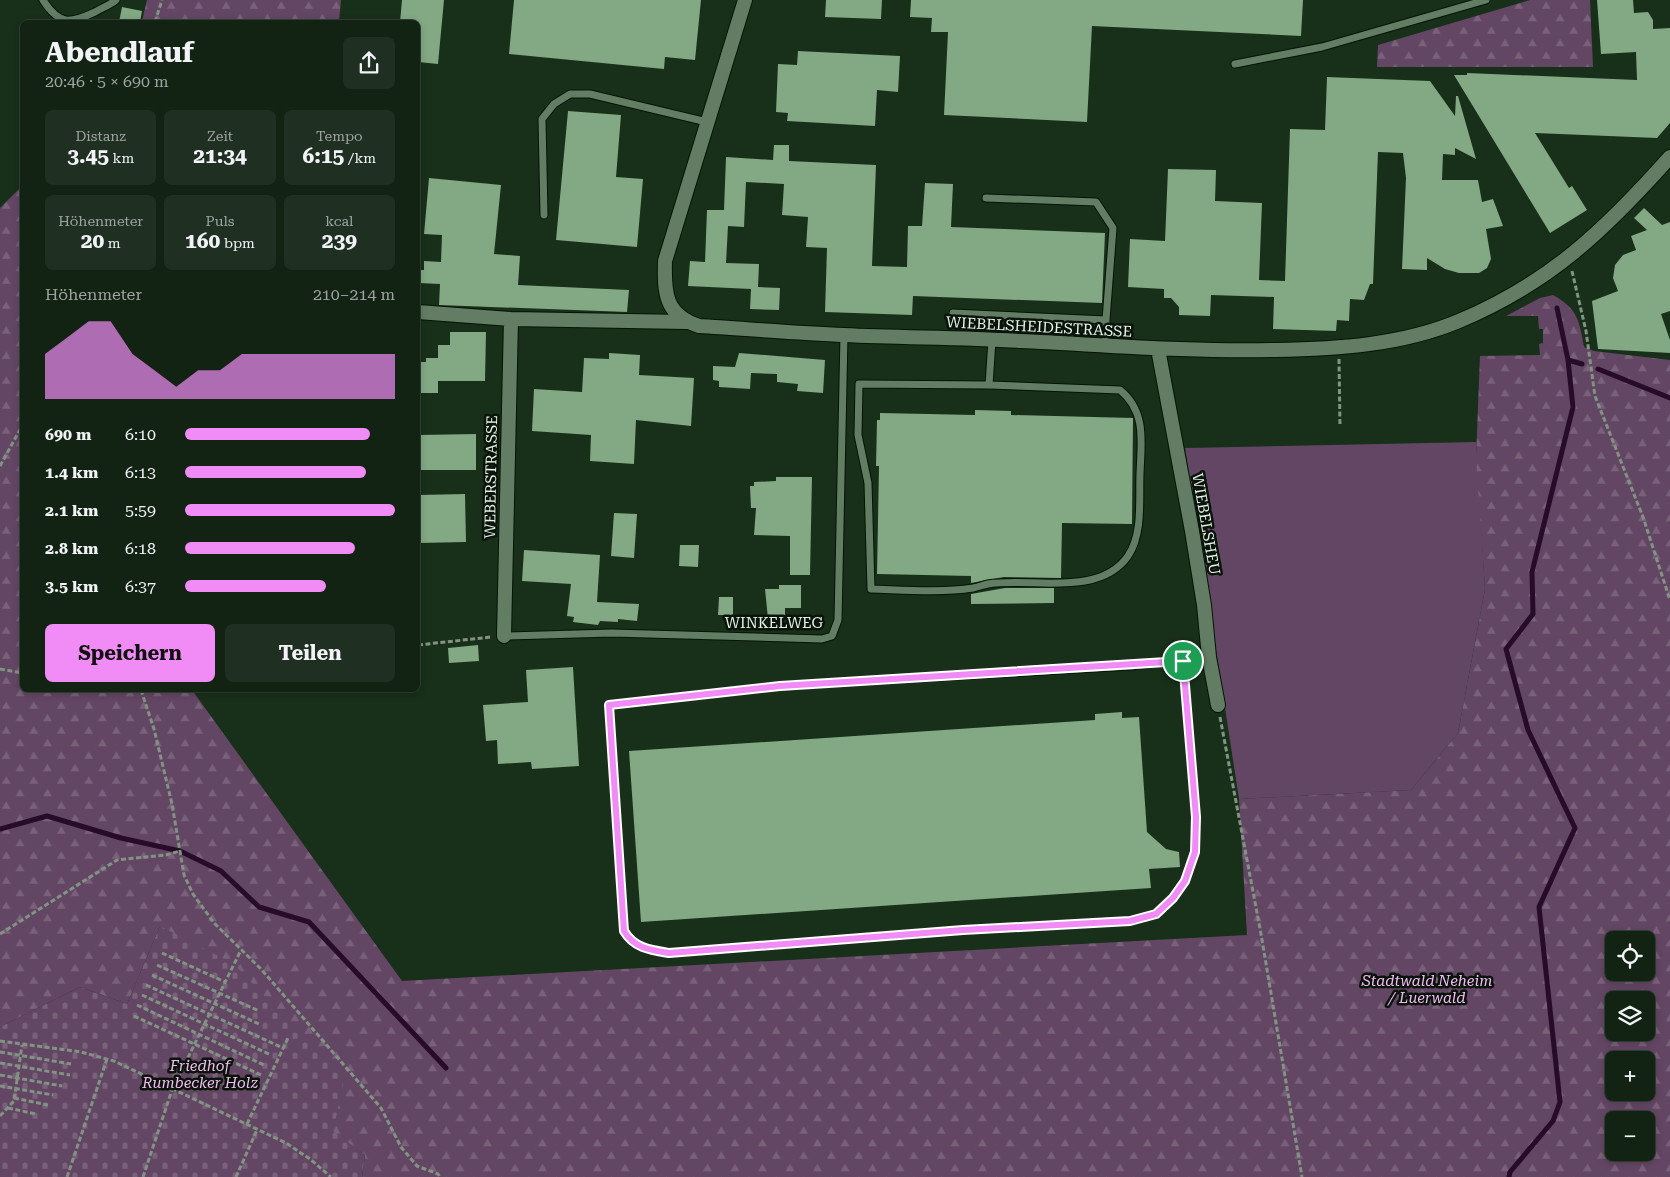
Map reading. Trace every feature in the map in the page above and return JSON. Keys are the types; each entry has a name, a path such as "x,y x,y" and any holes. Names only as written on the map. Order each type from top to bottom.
{"street":[{"path":"686,322 673,309 664,289 665,261 745,0"},
{"name":"WIEBELSHEIDESTRASSE","path":"420,312 511,319 686,322 699,326 844,335 992,340 1158,349 1237,351 1339,348 1388,341 1458,322 1513,295 1567,258 1621,212 1670,157"},
{"name":"WEBERSTRASSE","path":"504,636 511,319"},
{"name":"WIEBELSHEU","path":"1158,349 1204,605 1209,657 1218,704"}],"lane":[{"path":"43,0 49,10 63,20"},
{"path":"78,20 116,0"},
{"path":"1235,64 1322,47 1486,0"},
{"path":"544,215 542,119 554,104 570,94 590,94 707,122"},
{"path":"986,198 1096,202 1114,228 1106,320 1106,346"},
{"path":"953,313 1106,320"},
{"name":"WINKELWEG","path":"504,636 612,633 822,639 832,636 838,620 844,335"},
{"path":"989,385 992,340"},
{"path":"859,384 989,385 1120,390 1130,399 1141,424 1138,524 1135,542 1128,557 1114,569 1098,578 1080,582 988,584 958,590 870,590 868,483 858,435 859,384"},
{"path":"1183,661 1196,817 1195,852 1185,881 1173,898 1156,914 1130,921 963,930 669,953 642,948 629,939 624,931 609,705 780,686 1183,661 1209,657"}],"path":[{"path":"156,20 162,0"},
{"path":"1567,258 1574,274 1586,331 1595,396 1644,517 1670,600"},
{"path":"1339,348 1340,426"},
{"path":"0,466 20,430"},
{"path":"420,645 504,636"},
{"path":"0,668 20,673"},
{"path":"142,692 154,729 172,804 184,876 193,894 214,923 261,970 381,1108 401,1147 417,1166 438,1174 440,1177"},
{"path":"1218,704 1261,934 1302,1177"},
{"path":"0,934 118,860 166,855 180,851"},
{"path":"143,1177 172,1090 241,950"},
{"path":"162,953 225,982"},
{"path":"157,965 259,1011"},
{"path":"152,975 258,1024"},
{"path":"146,985 284,1048"},
{"path":"142,995 271,1055"},
{"path":"137,1005 266,1066"},
{"path":"134,1016 262,1075"},
{"path":"247,1124 288,1038"},
{"path":"0,1041 81,1052 107,1059 247,1124 296,1149 331,1177"},
{"path":"0,1116 14,1098 22,1045"},
{"path":"0,1052 71,1064"},
{"path":"67,1177 107,1059"},
{"path":"0,1063 70,1076"},
{"path":"0,1075 62,1086"},
{"path":"0,1086 53,1095"},
{"path":"14,1098 48,1104"},
{"path":"8,1108 36,1114"},
{"path":"236,1177 258,1130"}],"green space":[{"path":"147,0 341,0 339,20 142,20"},
{"path":"1530,0 1590,0 1593,67 1377,67 1378,45"},
{"name":"Stadtwald Neheim / Luerwald","path":"20,188 20,692 193,692 402,981 1247,935 1239,799 1411,790 1458,733 1485,589 1476,457 1480,356 1540,355 1539,344 1543,343 1543,329 1539,329 1538,316 1506,316 1540,298 1553,295 1568,305 1576,316 1581,329 1584,347 1594,351 1670,360 1670,1177 362,1177 365,1155 333,1132 160,926 127,1004 80,987 0,1027 0,208"},
{"path":"1476,442 1485,589 1458,733 1411,790 1239,799 1185,448"},
{"name":"Friedhof Rumbecker Holz","path":"160,926 234,964 344,1080 333,1131 365,1155 362,1177 0,1177 0,1027 80,987 127,1004"}],"building":[{"path":"402,0 444,0 438,64 420,62 420,20 400,20"},
{"path":"514,0 701,0 695,60 665,57 664,69 509,54"},
{"path":"826,0 882,0 881,19 825,17"},
{"path":"911,0 1303,0 1301,36 1092,26 1087,122 944,115 948,32 931,32 932,18 910,17"},
{"path":"1597,0 1633,0 1634,13 1648,12 1653,20 1653,29 1670,28 1670,123 1657,138 1535,133 1569,188 1572,186 1587,210 1550,233 1454,75 1467,75 1467,73 1637,80 1636,52 1601,54"},
{"path":"122,7 142,11 140,20 119,20"},
{"path":"798,51 900,56 898,92 877,90 875,126 787,121 788,113 776,112 778,64 797,65"},
{"path":"1327,77 1430,81 1455,116 1456,96 1458,96 1476,159 1455,148 1455,155 1443,154 1442,180 1478,180 1482,202 1493,199 1503,226 1486,229 1491,259 1487,268 1479,273 1459,273 1445,269 1427,258 1427,270 1402,269 1406,178 1403,153 1378,152 1373,284 1370,284 1364,300 1350,299 1349,321 1337,320 1336,331 1273,329 1274,297 1211,295 1210,316 1179,315 1179,307 1171,298 1164,298 1164,289 1128,287 1130,239 1165,241 1168,169 1216,170 1215,201 1262,203 1259,280 1285,281 1290,129 1325,130"},
{"path":"568,111 621,115 616,177 643,179 637,247 556,240"},
{"path":"774,145 789,145 789,161 876,165 872,266 907,267 908,226 922,226 925,183 953,184 951,227 1105,233 1102,303 913,296 912,315 825,312 827,248 806,247 808,217 782,215 784,184 746,182 744,227 728,226 726,263 759,264 758,287 780,288 779,310 750,309 751,289 688,286 690,261 705,262 707,210 724,210 726,157 773,160"},
{"path":"429,178 501,185 494,254 520,256 518,285 629,290 627,312 439,305 440,284 420,283 420,270 424,270 424,261 441,262 442,235 424,234"},
{"path":"1644,208 1662,225 1670,222 1670,311 1661,314 1670,340 1670,353 1598,349 1592,301 1618,291 1613,278 1615,265 1623,255 1636,250 1631,236 1647,230 1634,218"},
{"path":"450,332 486,332 485,381 438,381 438,393 420,393 420,362 426,362 426,358 438,358 438,345 450,345"},
{"path":"609,353 640,355 639,375 694,378 691,426 636,420 634,464 590,461 591,435 532,431 534,389 582,392 584,358 609,359"},
{"path":"739,353 825,360 823,393 797,391 798,384 777,382 777,374 751,373 750,389 719,387 719,381 713,380 713,366 735,367"},
{"path":"975,410 1011,411 1011,415 1133,418 1132,524 1062,523 1061,578 1004,577 971,583 971,576 877,574 879,466 876,466 877,420 880,420 880,413 975,415"},
{"path":"476,434 476,470 420,470 420,435"},
{"path":"776,477 812,477 810,575 790,575 790,536 754,535 756,508 751,508 750,486 754,486 754,482 776,481"},
{"path":"465,494 466,542 420,543 420,495"},
{"path":"614,513 637,514 634,558 611,556"},
{"path":"680,545 699,545 698,567 679,566"},
{"path":"524,550 600,555 597,602 639,604 637,621 618,619 618,622 600,621 598,625 573,622 574,617 567,616 571,584 522,581"},
{"path":"779,585 801,585 801,608 785,608 785,619 768,619 765,589 779,589"},
{"path":"1005,588 1054,588 1054,603 971,604 971,594"},
{"path":"719,597 733,597 733,615 718,615"},
{"path":"478,645 479,661 449,663 448,648"},
{"path":"573,667 579,766 532,769 531,762 498,764 497,740 486,741 483,705 528,702 526,670"},
{"path":"1122,712 1122,718 1139,717 1147,832 1166,849 1179,852 1180,867 1149,869 1151,888 641,922 629,751 1095,720 1095,714"}],"waterway":[{"path":"1509,1177 1510,1172 1553,1121 1560,1102 1539,907 1575,828 1528,730 1506,649 1533,614 1532,572 1573,407 1568,360 1557,308"},
{"path":"1568,360 1582,364"},
{"path":"1598,369 1670,398"},
{"path":"0,829 47,816 121,838 180,851 221,871 259,907 309,922 446,1068"}],"route":[{"path":"1183,661 1196,817 1195,852 1185,881 1173,898 1156,914 1130,921 963,930 669,953 642,948 629,939 624,931 609,705 780,686 1132,666 1183,661"}]}
